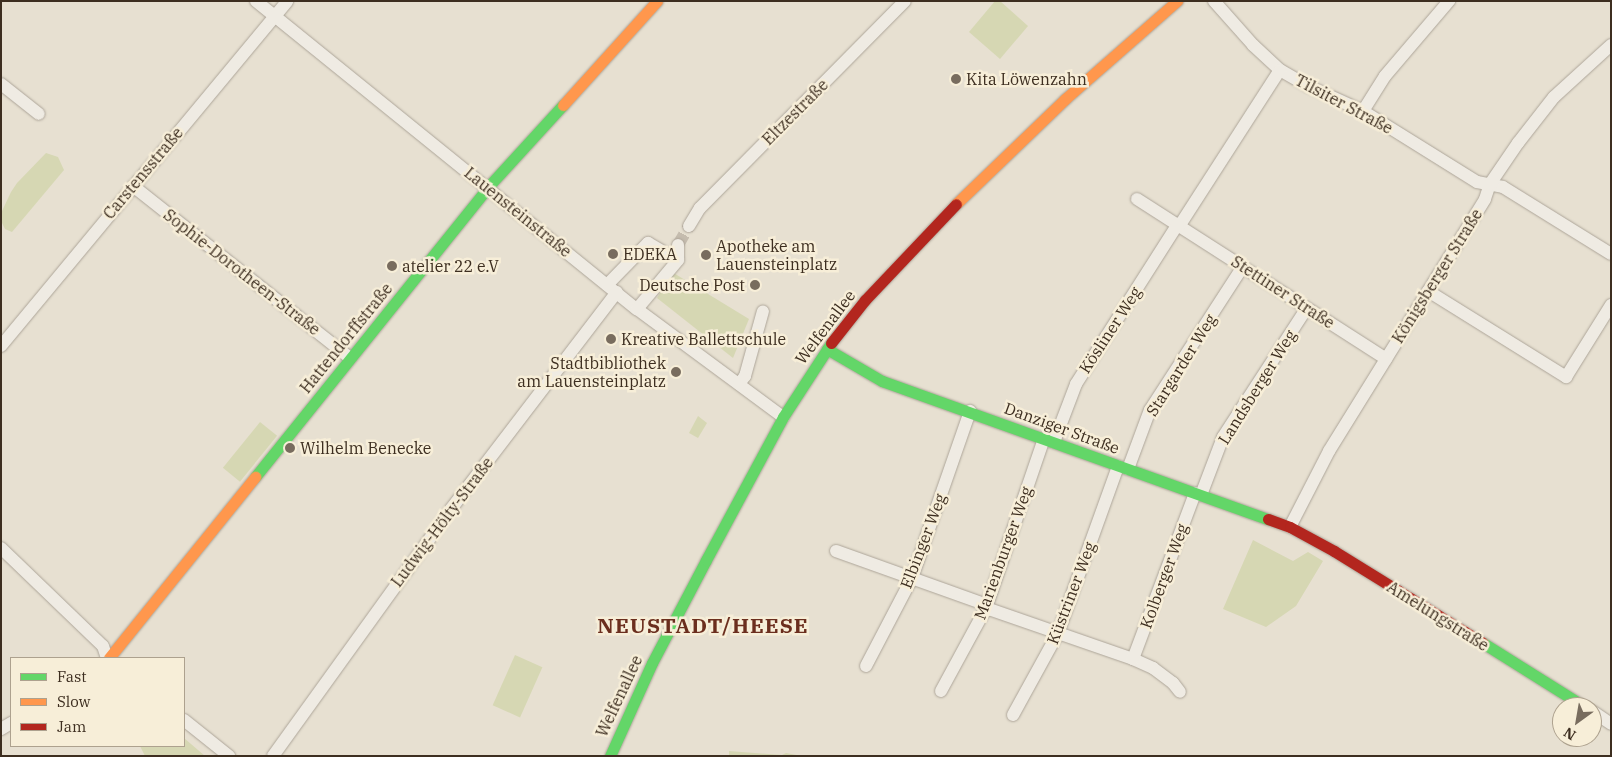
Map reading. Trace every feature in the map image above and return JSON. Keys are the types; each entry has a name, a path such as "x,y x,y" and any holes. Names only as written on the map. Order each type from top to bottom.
{"street":[{"name":"Lauensteinstraße","path":"256,1 637,308 783,417"},
{"name":"Carstensstraße","path":"1,346 287,1"},
{"name":"Hattendorffstraße","path":"109,657 488,187 657,1"},
{"name":"Eltzestraße","path":"689,226 700,208 904,1"},
{"name":"Welfenallee","path":"610,756 652,663 783,417 827,349 865,300 973,186 1065,99 1177,1"},
{"name":"Tilsiter Straße","path":"1214,1 1253,45 1280,70 1310,87 1363,111 1477,182 1503,187 1611,254"},
{"path":"1363,111 1384,76 1449,1"},
{"name":"Königsberger Straße","path":"1290,527 1329,451 1486,199 1490,184 1518,143 1554,98 1611,45"},
{"path":"1179,225 1280,70"},
{"path":"1,84 38,114"},
{"name":"Sophie-Dorotheen-Straße","path":"133,186 350,358"},
{"name":"Stettiner Straße","path":"1137,199 1386,359"},
{"name":"Kösliner Weg","path":"1049,440 1076,384 1179,225"},
{"name":"Ludwig-Hölty-Straße","path":"273,756 612,288 648,243 678,260"},
{"path":"637,308 678,260 678,246"},
{"name":"Stargarder Weg","path":"1123,468 1150,410 1243,266"},
{"path":"1428,291 1566,377 1611,305"},
{"name":"Landsberger Weg","path":"1198,494 1223,438 1306,309"},
{"path":"739,384 745,376 763,311"},
{"name":"Danziger Straße","path":"827,349 882,381 1290,527"},
{"name":"Elbinger Weg","path":"866,666 912,578 970,411"},
{"name":"Marienburger Weg","path":"941,691 986,607 1049,440"},
{"name":"Küstriner Weg","path":"1013,716 1058,633 1123,468"},
{"name":"Kolberger Weg","path":"1133,659 1198,494"},
{"name":"Amelungstraße","path":"1290,527 1357,566 1569,697"},
{"path":"1,548 104,646 108,657"},
{"path":"836,551 1133,659 1153,668 1174,683 1180,692"},
{"path":"185,721 229,756"}],"green space":[{"path":"995,1 1000,1 1028,26 1000,59 969,32"},
{"path":"46,153 58,157 64,170 12,232 5,229 1,221 2,211 11,192 17,183"},
{"path":"672,272 749,319 733,358 657,298"},
{"path":"698,416 707,423 698,438 689,433"},
{"path":"260,422 277,436 240,482 223,468"},
{"path":"1253,540 1293,561 1308,552 1323,561 1296,606 1266,627 1223,609"},
{"path":"515,655 542,667 520,717 493,705"},
{"path":"185,739 205,756 145,756 140,747 185,747"},
{"path":"729,751 782,755 786,753 802,756 729,756"}],"tunnel":[{"path":"678,245 689,226"}],"traffic: fast":[{"path":"255,477 488,187 563,105"},
{"path":"610,756 652,663 706,560 783,417 831,343"},
{"path":"827,349 882,381 1268,519"},
{"path":"1483,643 1569,697"}],"traffic: slow":[{"path":"563,105 657,1"},
{"path":"956,204 1065,99 1177,1"},
{"path":"110,657 255,477"}],"traffic: jam":[{"path":"831,343 865,300 956,204"},
{"path":"1268,519 1290,527 1334,551 1483,643"}],"place":[{"name":"Kita Löwenzahn","path":"956,79"},
{"name":"EDEKA","path":"613,254"},
{"name":"Apotheke am Lauensteinplatz","path":"706,255"},
{"name":"atelier 22 e.V","path":"392,266"},
{"name":"Deutsche Post","path":"755,285"},
{"name":"Kreative Ballettschule","path":"611,339"},
{"name":"Stadtbibliothek am Lauensteinplatz","path":"676,372"},
{"name":"Wilhelm Benecke","path":"290,448"}],"district":[{"name":"NEUSTADT/HEESE","path":"703,625"}]}
